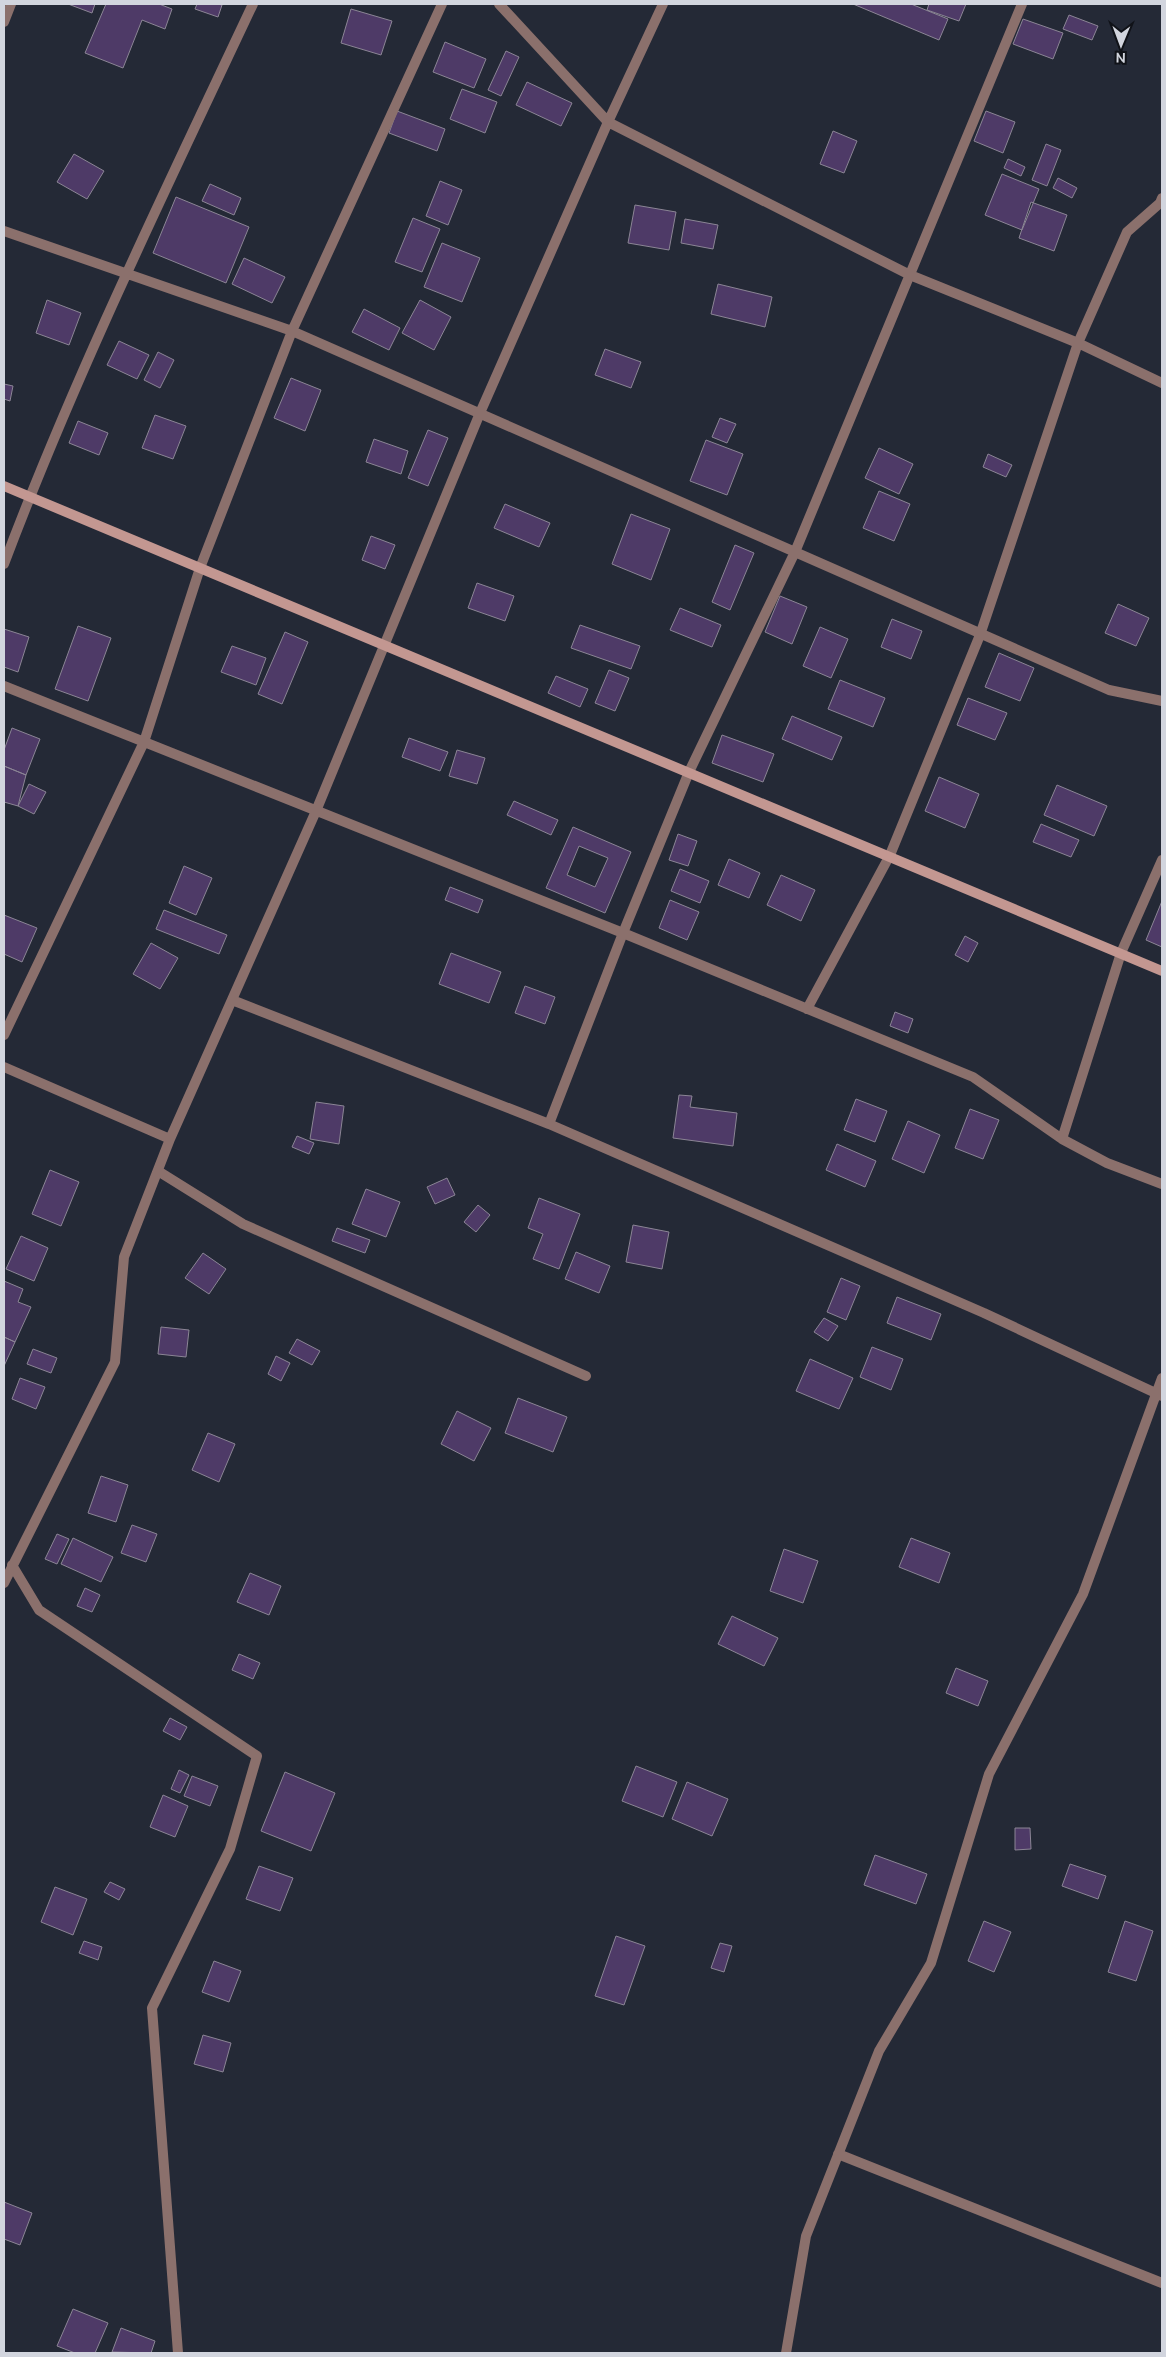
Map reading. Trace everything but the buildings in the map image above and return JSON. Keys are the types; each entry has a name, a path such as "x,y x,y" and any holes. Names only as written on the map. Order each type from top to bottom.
{"street":[{"path":"4,22 11,4"},
{"path":"4,564 29,497 126,274 253,4"},
{"path":"4,1035 144,742 200,568 292,332 442,4"},
{"path":"499,4 608,122 910,275 1078,343 1162,383"},
{"path":"4,1583 114,1362 124,1257 170,1139 316,811 480,413 608,122 663,4"},
{"path":"549,1124 623,933 689,772 795,552 1022,4"},
{"path":"807,1009 890,855 980,635 1078,343 1127,232 1160,204 1162,198"},
{"path":"4,231 292,332 1109,690 1162,701"},
{"path":"4,486 890,855 1162,971"},
{"path":"4,686 623,933 973,1077 1062,1139 1107,1163 1162,1184"},
{"path":"1062,1139 1121,954 1162,860"},
{"path":"232,1000 549,1124 984,1313 1159,1394"},
{"path":"4,1067 170,1139"},
{"path":"158,1171 243,1224 586,1376"},
{"path":"786,2353 806,2236 879,2052 931,1963 989,1774 1083,1594 1159,1394 1162,1378"},
{"path":"12,1565 39,1610 257,1756 230,1849 152,2008 178,2353"},
{"path":"838,2154 1162,2283"}]}
